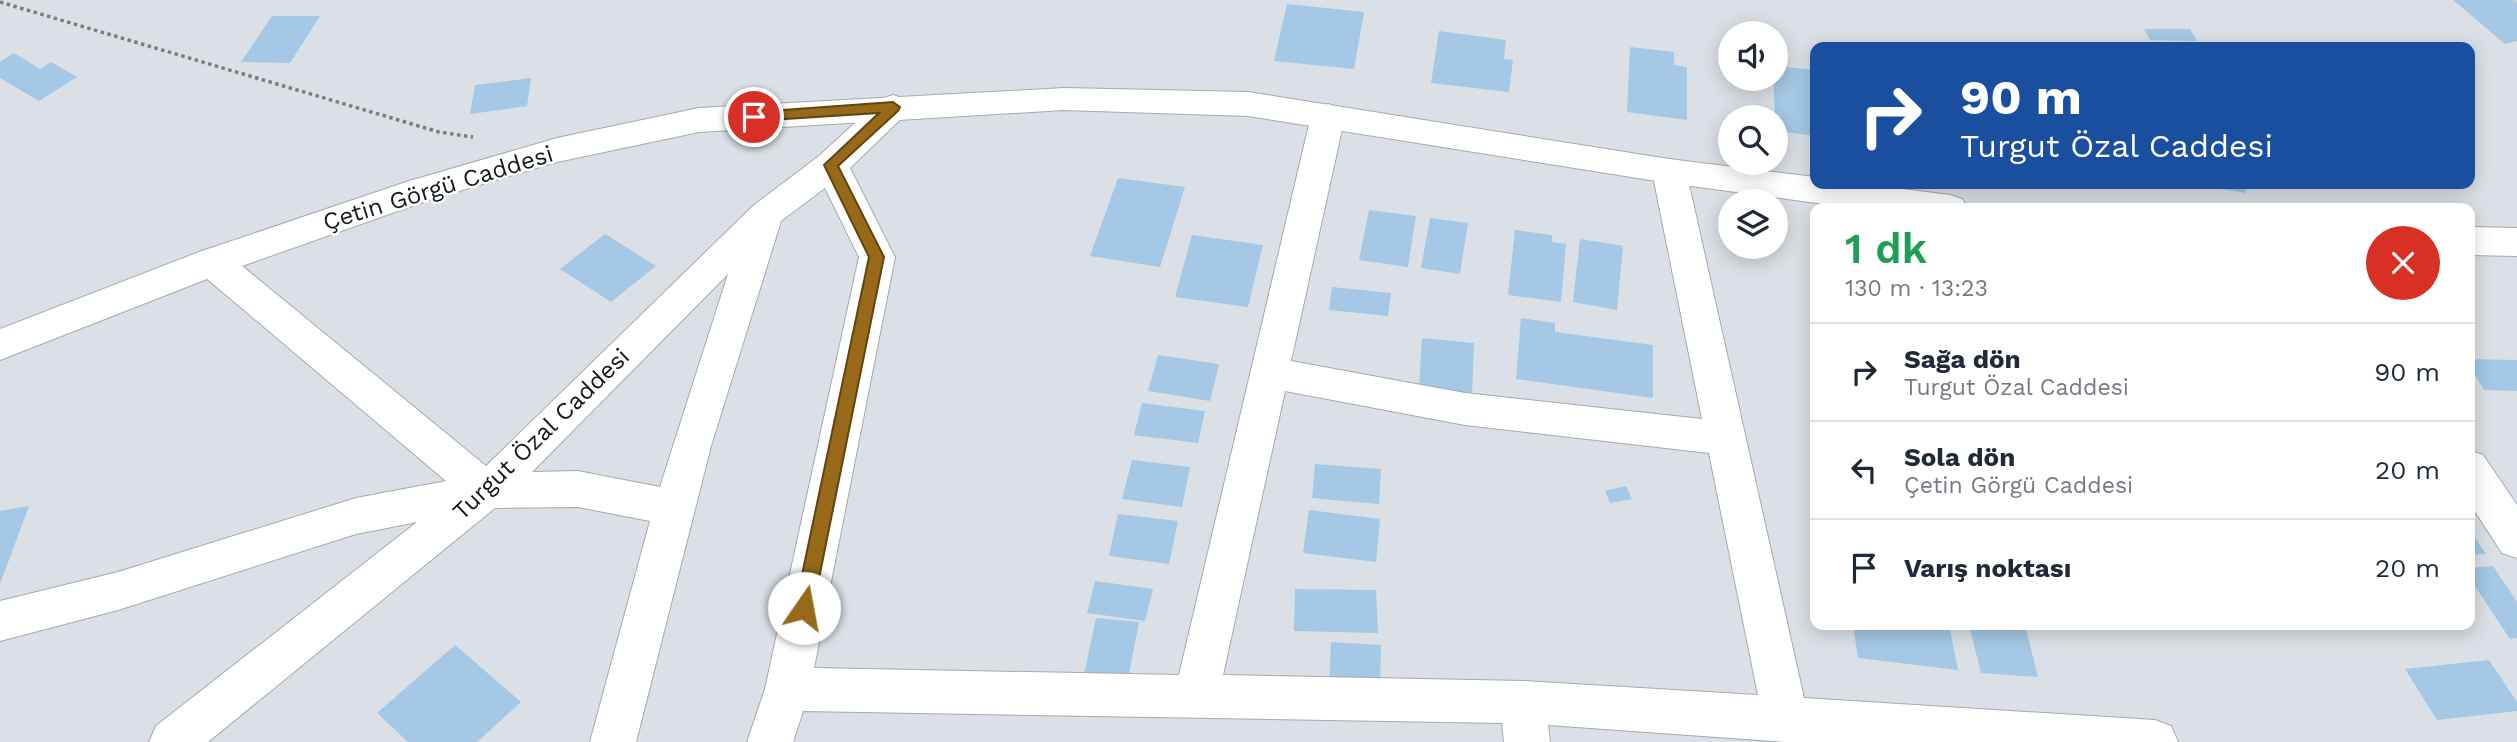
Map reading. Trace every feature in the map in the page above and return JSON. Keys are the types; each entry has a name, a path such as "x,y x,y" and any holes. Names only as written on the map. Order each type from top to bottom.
{"street":[{"name":"Çetin Görgü Caddesi","path":"0,345 212,262 421,190 557,150 699,120 1064,99 1248,104 1669,172 1911,203"},
{"name":"Turgut Özal Caddesi","path":"172,742 487,491 766,214 831,165 893,107"},
{"path":"1196,696 1328,116"},
{"path":"770,742 787,689 877,257 831,165"},
{"path":"1669,172 1786,720"},
{"path":"613,742 691,446 766,214"},
{"path":"2475,241 2517,242"},
{"path":"212,262 487,491"},
{"path":"1270,373 1465,409 1726,438"},
{"path":"2475,476 2517,540"},
{"path":"0,621 118,591 356,516 487,491 578,489 675,508"},
{"path":"787,689 1196,696 1525,722 1786,720 2101,741 2155,742"}],"path":[{"path":"0,2 439,132 478,138"}],"building":[{"path":"2453,0 2514,0 2517,2 2517,41 2505,44"},
{"path":"1287,4 1364,12 1354,69 1274,61"},
{"path":"272,16 320,16 290,63 241,62"},
{"path":"2144,29 2190,29 2197,41 2150,40"},
{"path":"1439,31 1506,40 1504,59 1513,60 1509,92 1431,83"},
{"path":"1630,47 1674,52 1674,65 1687,67 1687,120 1627,112"},
{"path":"14,53 40,69 51,62 77,77 39,101 0,78 0,62"},
{"path":"1788,67 1810,69 1810,135 1788,133 1788,105 1774,105 1774,91 1788,91"},
{"path":"531,78 527,106 470,114 475,85"},
{"path":"1118,178 1185,187 1160,267 1090,256"},
{"path":"2222,189 2245,189 2246,193"},
{"path":"1369,210 1416,216 1408,267 1359,260"},
{"path":"1430,218 1468,223 1460,274 1421,268"},
{"path":"1515,230 1552,235 1552,242 1566,244 1561,302 1508,295"},
{"path":"605,234 656,266 611,302 560,269"},
{"path":"1192,235 1263,245 1248,307 1175,297"},
{"path":"1580,239 1623,246 1617,310 1573,302"},
{"path":"1332,287 1391,293 1388,316 1329,310"},
{"path":"1521,318 1555,323 1555,332 1653,345 1653,398 1516,379"},
{"path":"1422,338 1474,343 1472,394 1419,389"},
{"path":"1158,355 1219,364 1210,401 1148,391"},
{"path":"2475,359 2517,360 2517,391 2484,390 2475,375"},
{"path":"1142,403 1205,411 1198,443 1134,435"},
{"path":"1132,460 1190,467 1182,507 1122,499"},
{"path":"1315,464 1381,469 1379,504 1312,498"},
{"path":"1626,486 1632,499 1610,503 1605,491"},
{"path":"29,506 0,584 0,511"},
{"path":"1309,510 1380,519 1376,562 1303,553"},
{"path":"1118,514 1178,521 1169,564 1109,556"},
{"path":"2475,538 2486,554 2475,555"},
{"path":"2493,566 2517,602 2517,638 2510,639 2475,586 2475,568"},
{"path":"1095,581 1153,589 1145,621 1087,613"},
{"path":"1295,589 1376,590 1378,633 1294,631"},
{"path":"1096,618 1139,622 1126,689 1082,684"},
{"path":"1854,630 1950,630 1958,670 1858,658"},
{"path":"1970,630 2026,630 2038,677 1981,673"},
{"path":"1331,642 1381,645 1380,686 1329,683"},
{"path":"455,645 521,702 477,742 408,742 377,713"},
{"path":"2489,660 2517,702 2517,711 2437,720 2405,669"}],"route":[{"path":"754,117 893,107 831,165 877,257 804,608"}]}
